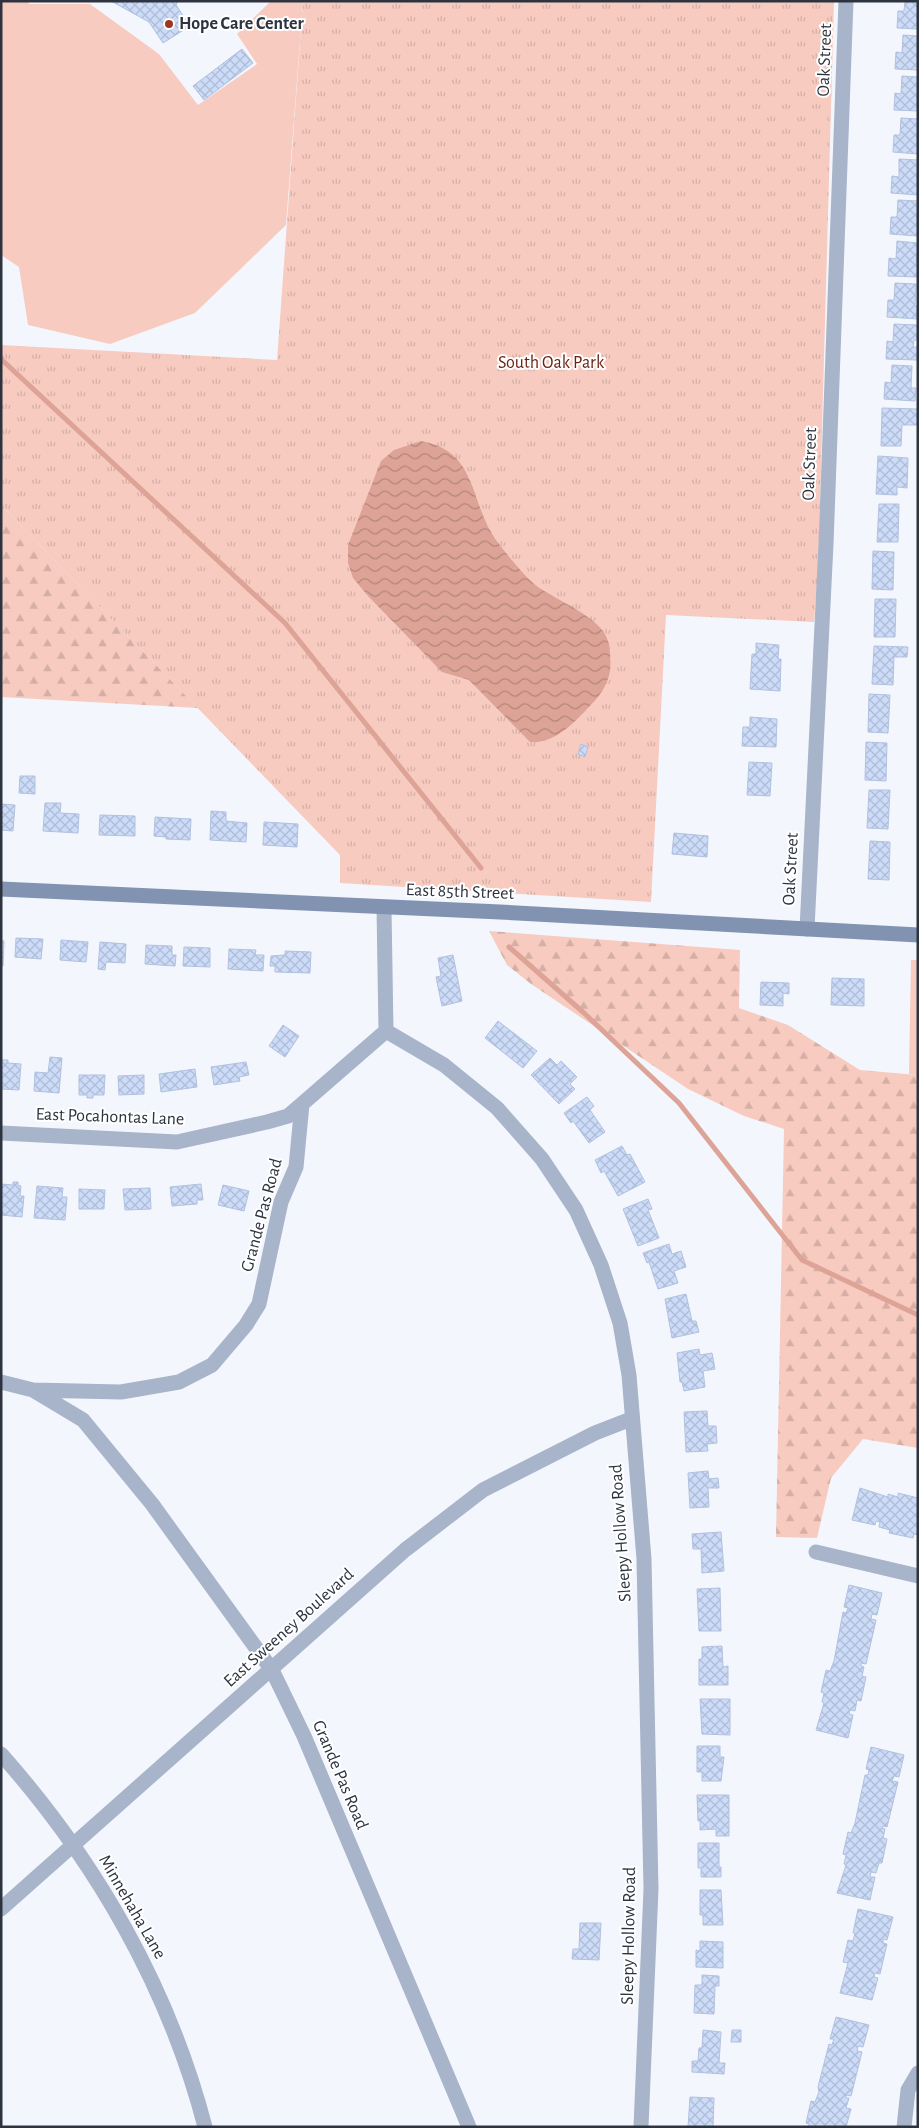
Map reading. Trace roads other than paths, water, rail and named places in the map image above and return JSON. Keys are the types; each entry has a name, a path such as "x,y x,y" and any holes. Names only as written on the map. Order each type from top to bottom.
{"main road":[{"name":"East 85th Street","path":"1,889 918,935"}],"street":[{"name":"Oak Street","path":"807,929 826,544 846,1"},
{"path":"302,1104 386,1031 384,908"},
{"name":"Sleepy Hollow Road","path":"386,1031 444,1065 497,1108 542,1159 576,1210 602,1265 620,1323 629,1375 631,1419 644,1559 651,1889 641,2127"},
{"name":"East Pocahontas Lane","path":"1,1132 177,1142 288,1116 302,1104"},
{"name":"Grande Pas Road","path":"33,1390 121,1392 179,1382 212,1365 246,1326 259,1304 281,1202 296,1167 302,1104"},
{"path":"1,1382 33,1390"},
{"name":"Grande Pas Road","path":"33,1390 83,1420 152,1504 272,1670 304,1736 469,2127"},
{"name":"East Sweeney Boulevard","path":"1,1909 272,1670 299,1642 405,1550 483,1490 595,1433 631,1419"},
{"path":"816,1552 918,1576"},
{"name":"Minnehaha Lane","path":"1,1754 24,1780 74,1845 136,1945 177,2042 205,2127"},
{"path":"904,2127 908,2090 918,2072"}],"water":[{"path":"421,441 440,447 454,456 470,482 489,529 525,575 543,590 587,616 604,632 610,649 610,672 605,686 602,692 581,715 554,737 538,742 530,742 469,680 442,672 353,578 348,563 348,545 381,461 394,450"}],"waterway":[{"path":"1,359 285,623 481,868"},
{"path":"509,947 584,1013 679,1103 802,1260 918,1315"}],"place":[{"name":"Hope Care Center","path":"169,24"}],"park label":[{"name":"South Oak Park","path":"551,363"}]}
